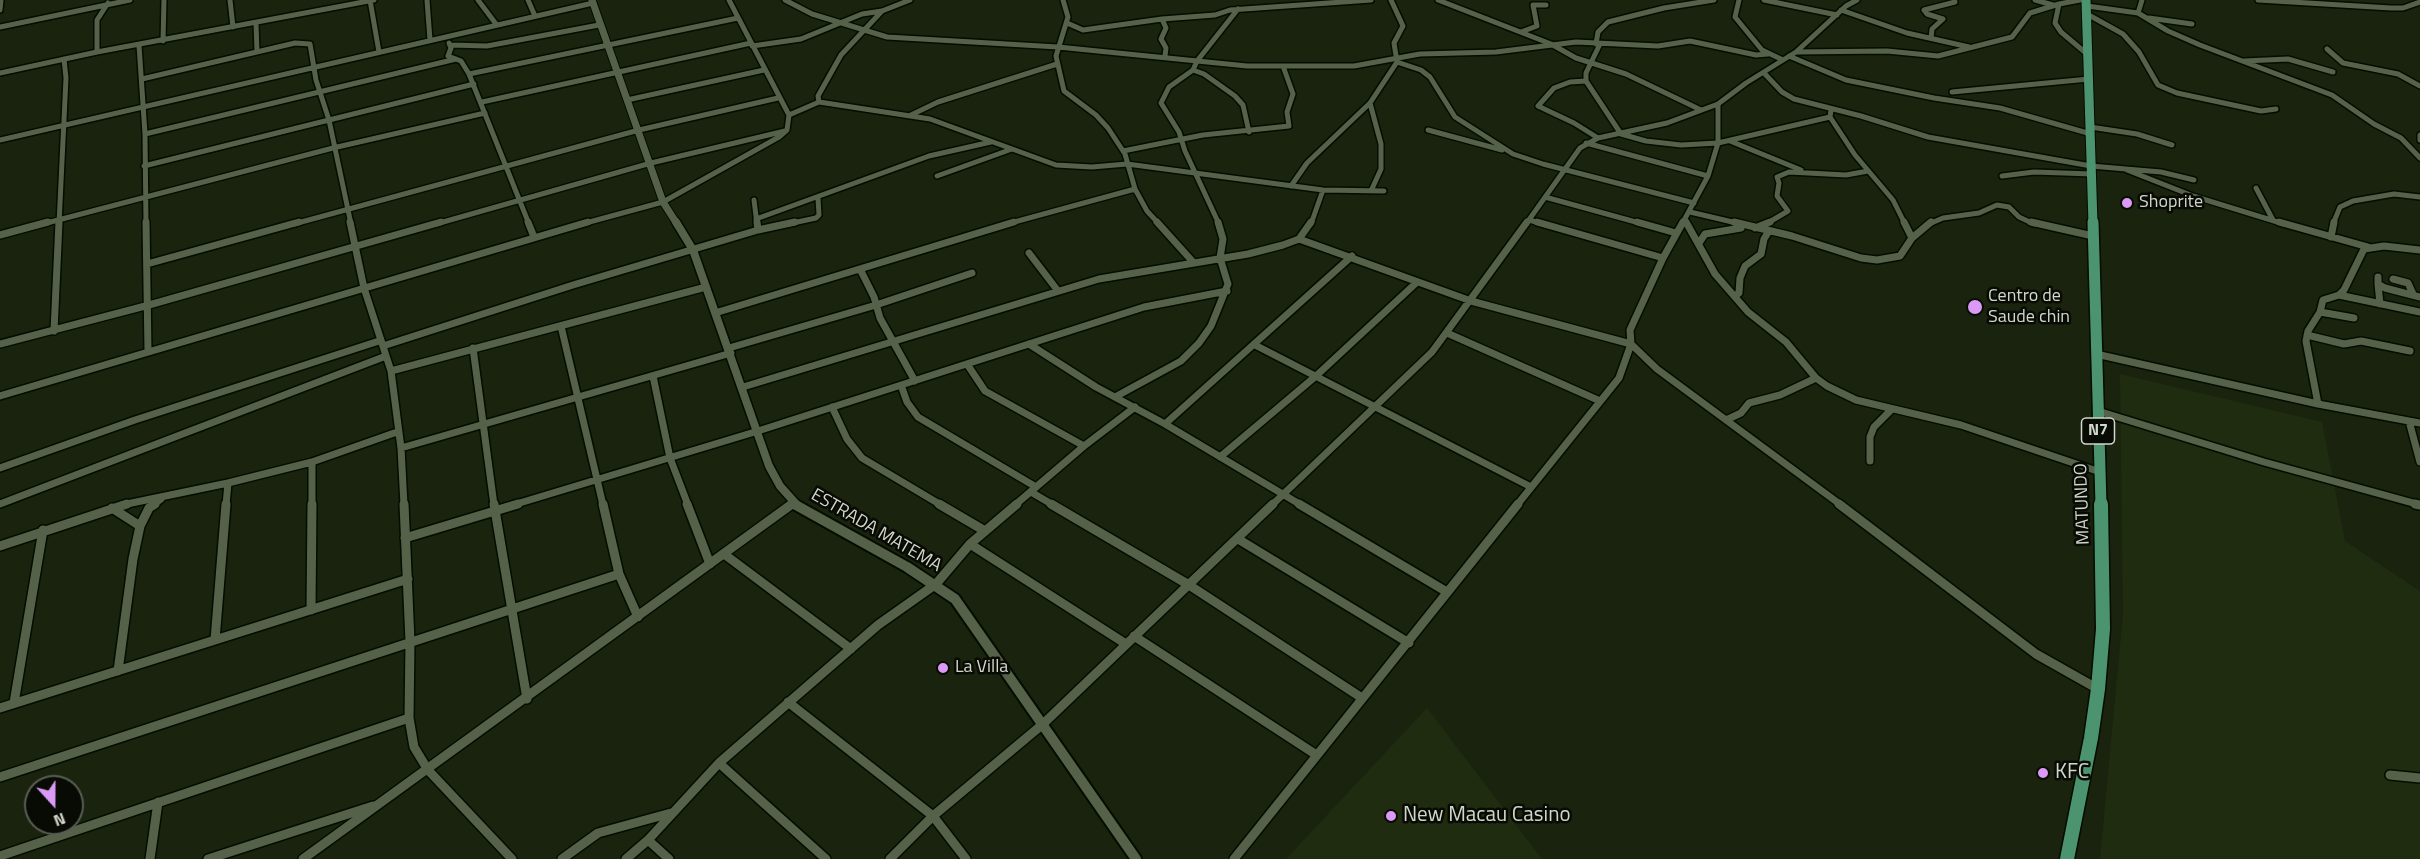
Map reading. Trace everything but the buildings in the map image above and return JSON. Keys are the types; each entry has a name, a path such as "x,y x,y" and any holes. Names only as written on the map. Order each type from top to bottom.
{"main road":[{"name":"MATUNDO","path":"2067,859 2083,786 2098,689 2103,580 2092,170 2085,5"}],"street":[{"path":"0,9 1,0"},
{"path":"0,27 108,2 130,0"},
{"path":"163,41 164,0"},
{"path":"230,0 233,27"},
{"path":"0,74 98,52 371,0 379,52"},
{"path":"427,0 430,40"},
{"path":"478,0 496,24"},
{"path":"528,0 535,16"},
{"path":"0,396 534,237 663,202 779,137 787,130 789,115 778,98 729,0"},
{"path":"784,0 796,8 891,38 1058,47 1247,66 1354,66 1420,54 1496,52 1551,44 1658,45 1690,41 1756,55 1768,54 1783,60"},
{"path":"482,102 751,44 801,39 862,14 882,11 908,0"},
{"path":"1063,0 1068,17 1058,47 1057,64 1064,91 1096,115 1123,151 1135,189 1147,211 1193,262"},
{"path":"1067,23 1083,30 1162,19 1215,15 1274,3 1316,5 1371,0"},
{"path":"1291,186 1307,163 1370,103 1397,60 1394,43 1403,26 1391,0"},
{"path":"1438,0 1551,44 1576,58 1626,74 1701,110"},
{"path":"1714,0 1664,8 1608,22 1599,32 1598,44 1593,62 1586,73 1586,81 1621,134 1646,141 1681,145 1718,143 1830,113"},
{"path":"1739,0 1736,16 1768,54"},
{"path":"1764,0 1839,13 1907,33 1971,48"},
{"path":"890,859 933,816 1043,724 1432,352 1564,169 1586,143 1598,138 1666,123 1718,104 1733,95 1746,83 1796,52 1857,0"},
{"path":"2035,0 2057,5 2085,5 2138,13 2172,33 2332,96 2374,124 2409,143 2420,158"},
{"path":"2138,13 2142,0"},
{"path":"2258,0 2391,8 2403,8 2420,2"},
{"path":"98,52 97,20 108,2"},
{"path":"0,140 592,2"},
{"name":"ESTRADA MATEMA","path":"592,2 663,202 693,250 769,466 794,503 936,584 955,599 1136,859"},
{"path":"1931,38 1932,29 1943,19 1927,14 1924,10 1955,2"},
{"path":"1521,32 1537,26 1533,5 1546,5"},
{"path":"1796,52 1887,51 1932,56 2012,37 2030,13 2057,5"},
{"path":"2057,5 2055,22 2057,27 2087,54"},
{"path":"2085,5 2122,34 2139,52 2158,85 2177,93 2233,105 2258,110 2276,110"},
{"path":"1115,397 1181,361 1199,343 1211,326 1227,291 1228,285 1220,258 1221,228 1173,120 1161,103 1161,98 1169,87 1193,70 1197,61 1238,9"},
{"path":"819,102 818,96 841,55 882,11"},
{"path":"470,74 738,18"},
{"path":"2149,18 2192,24"},
{"path":"1162,19 1166,28 1161,39 1166,48 1165,56"},
{"path":"256,23 257,52"},
{"path":"444,37 451,45 487,46 599,25"},
{"path":"142,79 257,52 306,42 310,44 313,66 329,120 364,288 391,371 397,432 401,448 410,642 409,718 414,747 428,770 512,859"},
{"path":"139,45 145,134 149,306 147,351"},
{"path":"451,45 448,56 460,61 470,74 534,237"},
{"path":"2327,49 2343,63 2398,74 2420,86"},
{"path":"1789,56 1843,79 1934,98 2000,108 2090,131 2137,134 2172,145"},
{"path":"54,331 66,78 63,59"},
{"path":"2239,61 2288,59 2333,72"},
{"path":"145,134 456,60"},
{"path":"1397,60 1430,77 1455,117 1513,154"},
{"path":"910,115 938,102 1057,64"},
{"path":"1123,151 1203,135 1249,132 1289,126 1287,112 1293,94 1283,66"},
{"path":"627,100 764,70"},
{"path":"1193,70 1204,74 1235,96 1243,105 1249,132"},
{"path":"1764,73 1782,92 1830,113 1861,116 1928,136 2092,170"},
{"path":"1952,92 2089,79"},
{"path":"1586,81 1570,82 1554,88 1538,106 1574,123 1598,138"},
{"path":"144,166 474,84"},
{"path":"147,264 639,130 778,98"},
{"path":"789,115 819,102 910,115 949,125 1056,165 1082,167 1127,164 1323,190 1384,191"},
{"path":"1370,103 1381,144 1380,169 1371,191"},
{"path":"1234,859 1315,754 1409,643 1618,378 1631,344 1630,330 1663,258 1708,176 1718,143 1718,104"},
{"path":"0,235 333,148 485,113"},
{"path":"1830,113 1868,171 1893,200 1912,238"},
{"path":"0,345 149,306 651,163 787,130"},
{"path":"1428,130 1694,203"},
{"path":"2409,143 2420,141 2420,135"},
{"path":"1730,141 1805,171"},
{"path":"756,219 929,156 991,142"},
{"path":"1586,143 1708,176"},
{"path":"937,176 1012,149"},
{"path":"2126,169 2193,196 2331,237 2368,247 2420,250"},
{"path":"2002,176 2030,172 2126,169 2162,172 2194,180"},
{"path":"1699,243 1701,237 1713,231 1754,229 1788,212 1777,196 1776,192 1779,187 1777,177 1789,172 1805,171 1846,175 1868,171"},
{"path":"2256,188 2273,220"},
{"path":"715,313 1002,225 1135,189"},
{"path":"1299,239 1314,217 1323,190"},
{"path":"2331,237 2335,214 2340,207 2353,201 2394,194 2420,197"},
{"path":"1545,196 1676,233"},
{"path":"0,468 135,420 543,294 758,231 818,217 818,198"},
{"path":"754,200 758,231"},
{"path":"1690,212 1802,239 1847,255 1877,260 1900,256 1912,238 1934,221 1979,213 1996,205 2009,207 2019,217 2034,224 2093,236"},
{"path":"1529,219 1663,258"},
{"path":"1685,220 1715,274 1748,312 1786,342 1816,378 1827,386 1856,400 1961,425 2100,472"},
{"path":"1735,296 1739,293 1740,278 1745,266 1761,254 1764,239 1769,231"},
{"path":"743,387 1100,279 1248,254 1299,239 1352,256 1416,283 1471,301 1631,344 1657,369 2036,654 2098,689"},
{"path":"2339,295 2348,284 2361,251 2368,247"},
{"path":"1029,253 1058,291"},
{"path":"1165,424 1352,256"},
{"path":"860,269 893,341 915,381"},
{"path":"401,448 653,376 972,273"},
{"path":"2393,279 2408,283 2416,295"},
{"path":"2380,304 2378,280 2416,295"},
{"path":"1220,457 1316,376 1416,283"},
{"path":"391,371 706,287"},
{"path":"405,538 758,431 1144,307 1227,291"},
{"path":"2318,404 2306,346 2307,335 2320,312 2323,300 2339,295 2420,312"},
{"path":"2320,312 2354,318"},
{"path":"561,326 619,574 638,617"},
{"path":"1447,333 1600,401"},
{"path":"2307,335 2344,344 2361,341 2410,351"},
{"path":"1029,344 1447,592"},
{"path":"1255,345 1531,487"},
{"path":"473,348 495,512 527,699"},
{"path":"2096,354 2318,404 2420,423"},
{"path":"0,504 386,356"},
{"path":"967,364 985,391 1084,446"},
{"path":"653,376 670,458 710,564"},
{"path":"1726,420 1741,413 1749,403 1780,395 1816,378"},
{"path":"901,386 907,402 918,417 1189,585 1362,698"},
{"path":"832,407 847,439 862,458 985,531"},
{"path":"626,859 648,840 719,763 879,625 936,584 970,544 1084,446 1135,407"},
{"path":"1870,461 1870,437 1880,419 1891,410"},
{"path":"2098,411 2253,459 2420,505"},
{"path":"2409,421 2420,462"},
{"path":"0,546 135,501 228,483 312,462 397,432"},
{"path":"311,610 312,462"},
{"path":"215,640 228,483"},
{"path":"118,671 140,526 149,508 164,497"},
{"path":"303,859 527,699 794,503"},
{"path":"112,508 140,526"},
{"path":"14,703 43,530"},
{"path":"1238,539 1409,643"},
{"path":"970,544 1126,644"},
{"path":"724,554 851,649"},
{"path":"0,777 619,574"},
{"path":"0,708 408,579"},
{"path":"1134,636 1315,754"},
{"path":"788,702 933,816 966,859"},
{"path":"0,856 409,718"},
{"path":"719,763 826,859"},
{"path":"2390,775 2420,778"},
{"path":"150,859 158,802"},
{"path":"208,859 380,804"},
{"path":"562,859 598,833 671,813"},
{"path":"648,840 669,859"}],"shaded area":[{"path":"2120,374 2322,422 2345,541 2420,591 2420,859 2100,859 2123,615"},
{"path":"1427,708 1542,859 1286,859"}],"place":[{"name":"Shoprite","path":"2127,203"},
{"name":"Centro de Saude chin","path":"1975,307"},
{"name":"La Villa","path":"943,668"},
{"name":"KFC","path":"2043,773"},
{"name":"New Macau Casino","path":"1391,816"}]}
